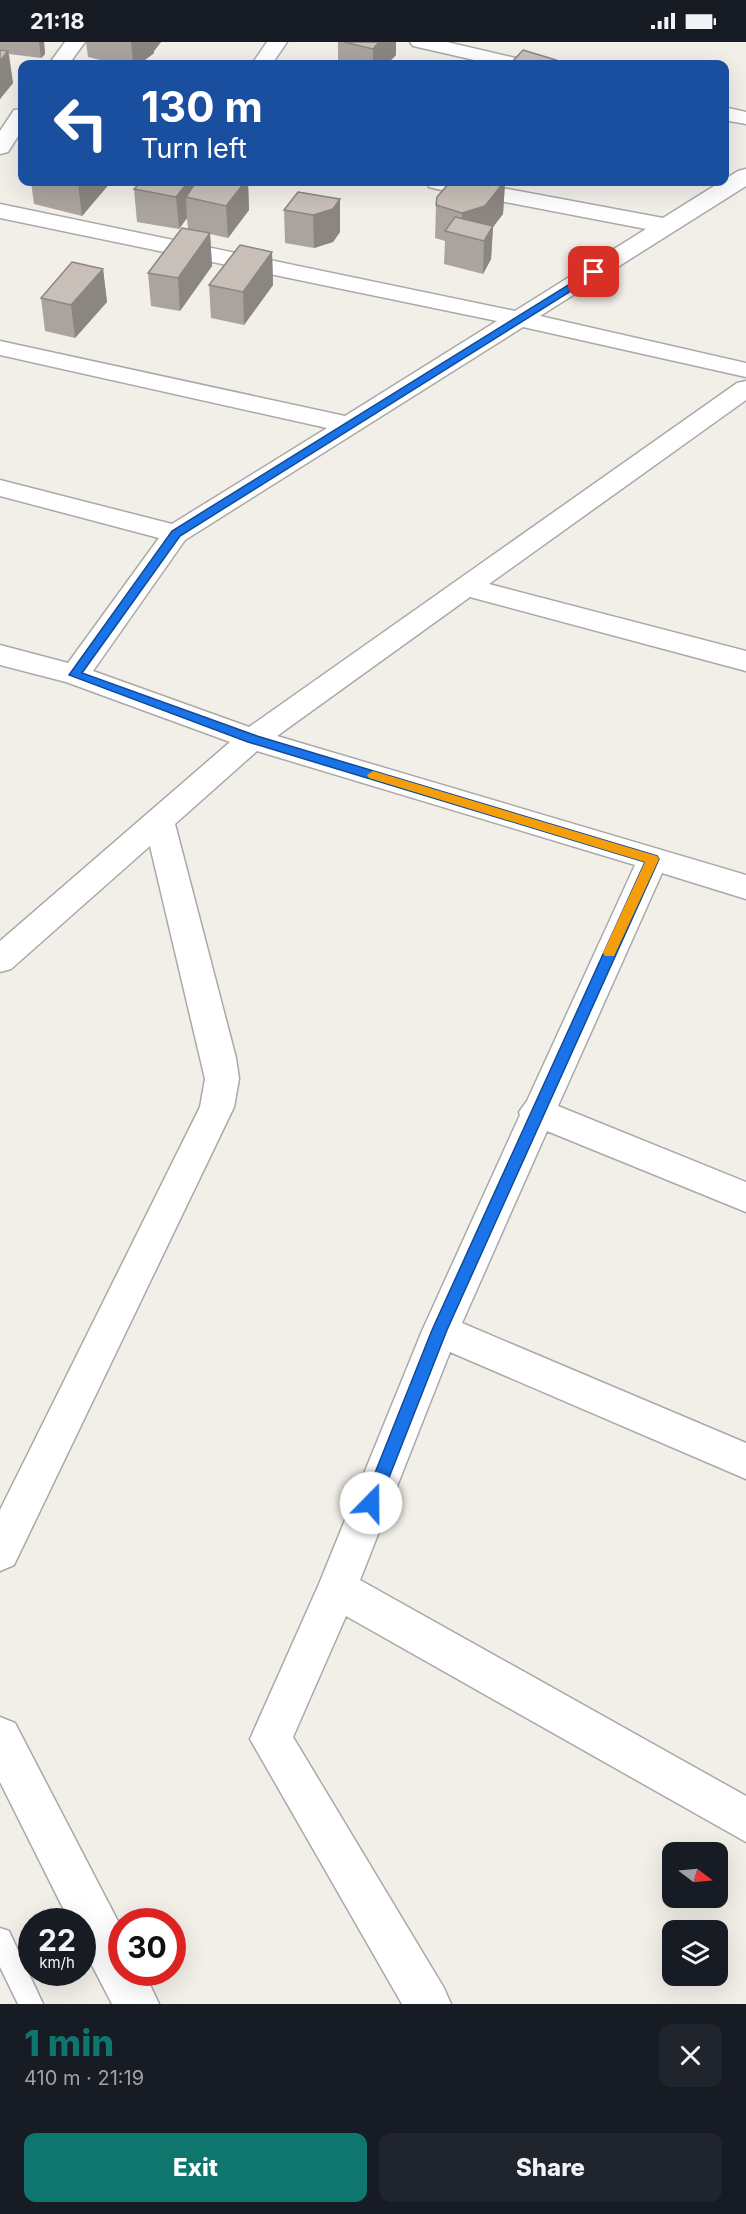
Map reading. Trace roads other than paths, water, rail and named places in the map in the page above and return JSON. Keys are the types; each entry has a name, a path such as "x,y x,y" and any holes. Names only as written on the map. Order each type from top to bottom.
{"street":[{"path":"62,60 75,42"},
{"path":"265,60 278,42"},
{"path":"420,42 521,60"},
{"path":"729,114 746,118"},
{"path":"0,147 18,122"},
{"path":"75,675 176,534 746,176"},
{"path":"458,186 668,226"},
{"path":"0,211 520,319 746,370"},
{"path":"0,348 350,425"},
{"path":"0,960 252,739 746,388"},
{"path":"0,488 176,534"},
{"path":"466,587 746,661"},
{"path":"0,655 75,675 252,739 746,887"},
{"path":"0,1552 217,1107 222,1078 219,1058 159,820"},
{"path":"428,2004 271,1739 337,1589 440,1330 653,859"},
{"path":"537,1112 746,1197"},
{"path":"440,1330 746,1461"},
{"path":"337,1589 746,1820"},
{"path":"0,1738 136,2004"}],"lane":[{"path":"0,1940 30,2004"}]}
